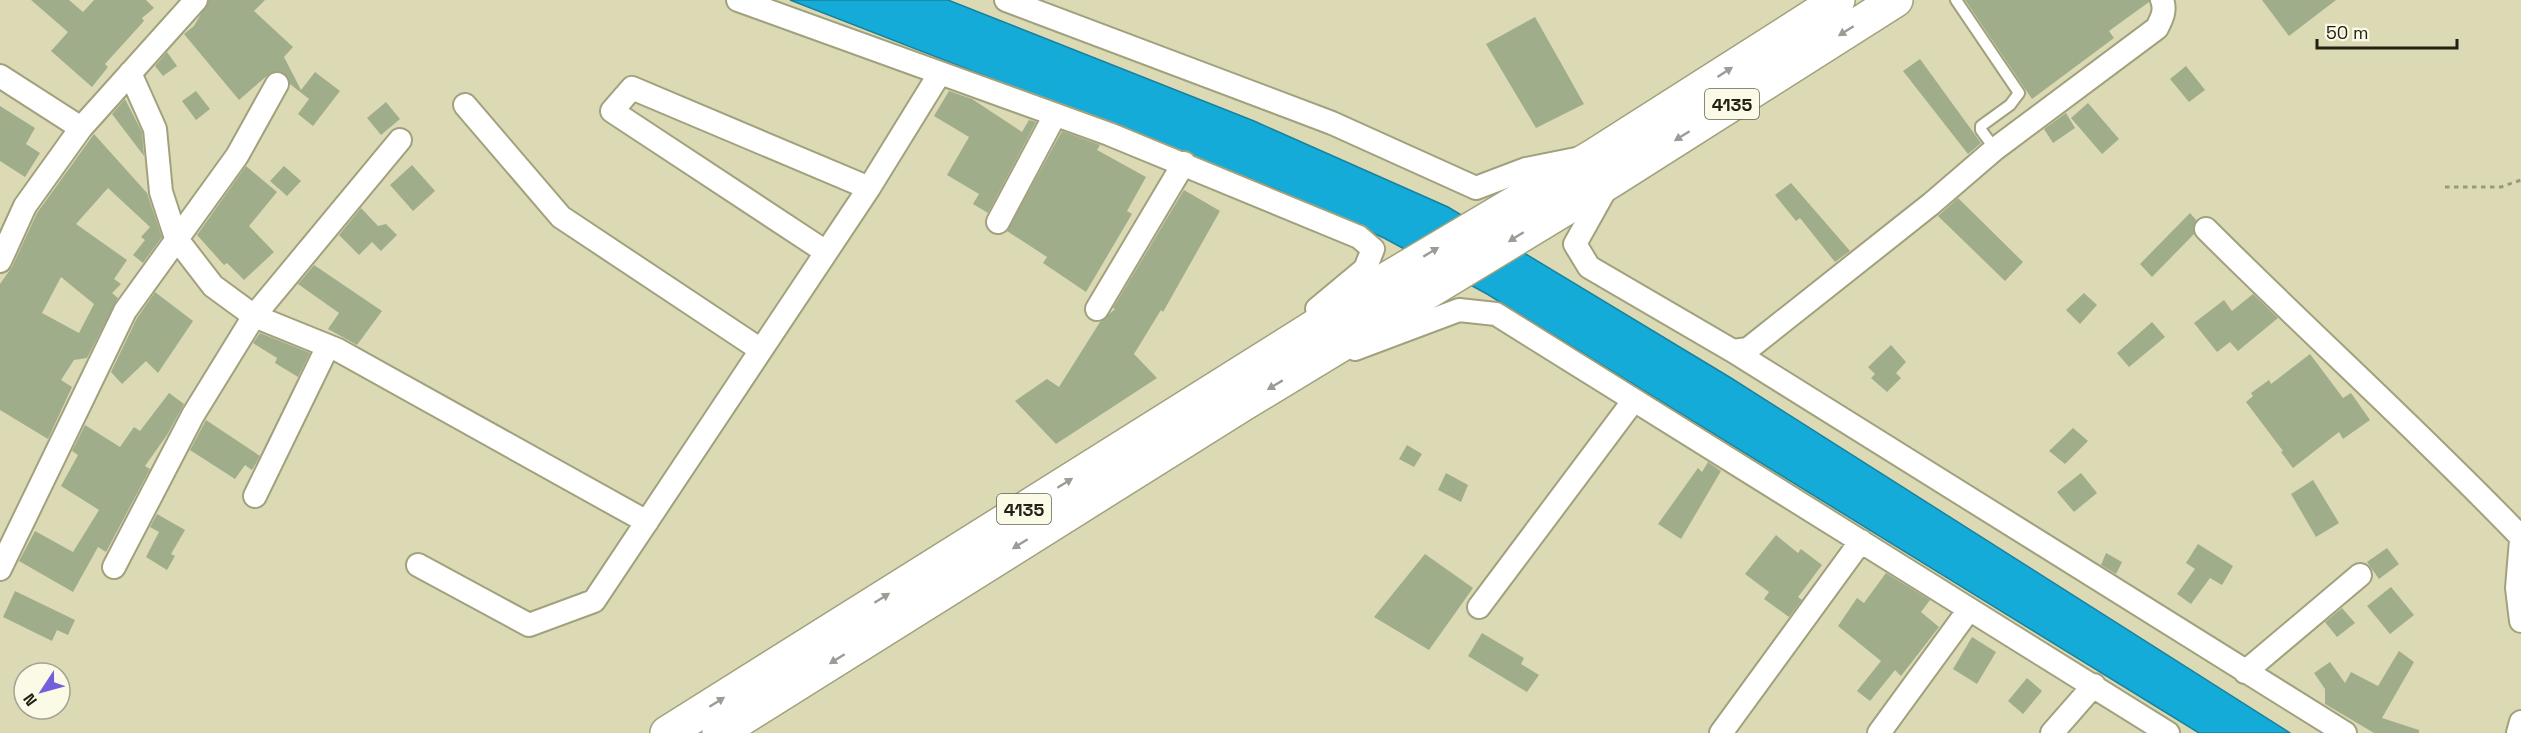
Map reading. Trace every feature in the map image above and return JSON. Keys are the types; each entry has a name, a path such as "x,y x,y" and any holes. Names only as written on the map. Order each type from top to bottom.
{"main road":[{"name":"4135","path":"1603,168 1838,0"},
{"name":"4135","path":"667,733 1230,380 1380,283 1558,193 1896,0"},
{"name":"4135","path":"719,733 1302,368 1397,311 1558,193"}],"street":[{"path":"0,261 25,206 81,128 196,0"},
{"path":"738,0 770,6 940,73 1184,163 1359,237 1373,249 1365,269 1230,380"},
{"path":"1006,0 1332,123 1476,188 1526,169 1603,168 1575,244 1589,267 1733,351 2345,733"},
{"path":"1733,351 1748,349 1931,204 1995,149 2157,28 2162,19 2164,7 2162,0"},
{"path":"130,73 155,129 161,192 176,238 213,286 254,316 328,346 647,522"},
{"path":"418,565 529,625 594,601 869,188 940,73"},
{"path":"0,76 81,128"},
{"path":"0,569 124,311 237,156 277,84"},
{"path":"826,252 612,111 632,88 869,188"},
{"path":"465,105 561,217 760,350"},
{"path":"998,222 1055,115"},
{"path":"114,567 193,415 254,316 400,140"},
{"path":"1097,309 1184,163"},
{"path":"2206,229 2306,329 2438,451 2521,538 2517,588 2521,621"},
{"path":"1302,368 1459,310 1496,314 1861,541 1968,611 2094,685 2168,733"},
{"path":"255,496 328,346"},
{"path":"1479,608 1634,400"},
{"path":"1721,733 1861,541"},
{"path":"2245,672 2360,575"},
{"path":"1879,733 1968,611"},
{"path":"2052,733 2094,685"},
{"path":"2518,733 2521,722"}],"lane":[{"path":"1956,0 2019,93 2010,105 1981,126 1981,130 1995,149"}],"path":[{"path":"2445,187 2501,187 2521,180"}],"water":[{"path":"790,0 948,0 1254,121 1448,207 1731,378 2290,733 2199,733 1487,294 1384,238 1278,190"}],"building":[{"path":"31,0 69,0 83,12 94,0 146,0 154,8 142,18 144,21 105,64 108,67 92,87 51,51 68,32"},
{"path":"209,0 265,0 254,11 293,47 284,57 301,90 315,72 340,91 313,126 298,114 309,99 290,84 284,73 270,73 239,100 184,34 194,26"},
{"path":"1965,0 2149,0 2149,2 2109,31 2114,38 2032,99"},
{"path":"2262,0 2336,0 2289,36"},
{"path":"1535,17 1584,104 1536,128 1486,44"},
{"path":"167,52 177,66 163,76 155,66"},
{"path":"1920,59 1981,143 1968,154 1903,71"},
{"path":"2186,66 2205,90 2189,102 2170,79"},
{"path":"196,91 210,109 196,120 182,101"},
{"path":"949,91 972,99 1022,132 1029,120 1036,122 988,213 973,204 979,194 947,175 969,137 934,116"},
{"path":"125,99 142,132 144,156 112,114"},
{"path":"386,102 400,119 381,135 367,118"},
{"path":"2088,103 2119,139 2102,154 2071,118"},
{"path":"0,106 35,128 26,144 40,153 25,177 0,161"},
{"path":"2066,113 2075,128 2053,143 2044,129"},
{"path":"1062,131 1100,145 1097,150 1146,177 1127,211 1132,214 1086,292 1043,263 1047,257 1007,231"},
{"path":"94,134 147,193 162,237 143,263 133,255 145,240 141,237 150,227 108,188 76,224 127,260 114,279 121,284 112,293 118,298 87,358 74,360 61,380 72,387 48,439 0,410 0,284 12,267 37,213","holes":["61,277 94,304 79,333 42,313"]},
{"path":"412,165 435,191 413,211 390,185"},
{"path":"246,166 277,192 249,226 274,252 244,280 227,263 224,265 197,235"},
{"path":"284,166 301,181 287,196 270,181"},
{"path":"1791,183 1850,251 1835,262 1800,218 1796,221 1775,195"},
{"path":"1184,190 1220,211 1163,312 1161,310 1134,354 1157,378 1056,444 1015,401 1047,379 1059,387 1100,322 1115,309 1113,308"},
{"path":"1958,198 2023,262 2005,281 1938,216"},
{"path":"361,208 378,226 386,224 397,235 381,251 372,242 359,255 339,235"},
{"path":"2190,213 2196,220 2194,234 2152,277 2140,264"},
{"path":"314,265 382,311 357,345 328,329 339,313 298,284"},
{"path":"155,292 193,321 158,373 146,361 122,384 111,372 137,318"},
{"path":"2084,293 2097,305 2080,324 2066,310"},
{"path":"2253,294 2278,318 2238,351 2230,342 2217,352 2194,323 2224,300 2232,311"},
{"path":"2152,322 2165,337 2129,367 2117,353"},
{"path":"260,333 310,353 298,377 275,363 277,358 253,343"},
{"path":"1891,345 1906,362 1896,373 1901,378 1887,392 1871,378 1875,374 1868,367"},
{"path":"2310,354 2343,398 2351,393 2370,420 2343,439 2339,432 2293,468 2246,402 2253,396 2251,393 2269,380 2271,384"},
{"path":"169,393 184,404 167,435 145,466 150,469 106,552 98,547 73,592 19,561 35,531 73,552 99,510 61,486 78,455 72,451 85,425 120,447 134,427 140,431"},
{"path":"206,420 260,456 252,470 245,465 235,479 190,450"},
{"path":"2073,428 2088,441 2065,464 2049,451"},
{"path":"1407,445 1422,454 1414,467 1399,459"},
{"path":"1708,462 1721,471 1681,539 1658,524 1698,468 1702,472"},
{"path":"1446,473 1468,485 1461,502 1438,490"},
{"path":"2081,473 2097,493 2074,512 2057,492"},
{"path":"2313,480 2339,523 2316,537 2291,494"},
{"path":"157,514 185,530 171,554 175,556 167,570 146,557 159,532 150,527"},
{"path":"1776,535 1798,553 1801,549 1822,565 1798,597 1802,600 1789,617 1764,599 1769,592 1745,574"},
{"path":"2198,544 2233,566 2222,585 2210,578 2191,604 2177,594 2195,569 2186,563"},
{"path":"2387,548 2399,564 2379,579 2367,562"},
{"path":"2106,553 2122,562 2116,574 2101,565"},
{"path":"1425,554 1473,588 1429,650 1374,617"},
{"path":"1886,573 1930,600 1921,612 1939,627 1901,676 1895,670 1870,701 1857,691 1881,661 1838,626 1857,598 1864,603"},
{"path":"2391,587 2414,615 2390,634 2367,606"},
{"path":"15,591 75,620 68,635 57,630 52,641 3,617"},
{"path":"2342,608 2355,623 2337,637 2325,622"},
{"path":"1482,633 1524,658 1521,664 1539,675 1527,692 1468,656"},
{"path":"1972,637 1996,652 1977,684 1953,669"},
{"path":"2399,651 2414,662 2382,718 2419,730 2419,733 2374,733 2325,704 2325,689 2314,673 2330,662 2345,683 2351,672 2378,686"},
{"path":"2027,678 2042,691 2023,714 2008,701"}]}
